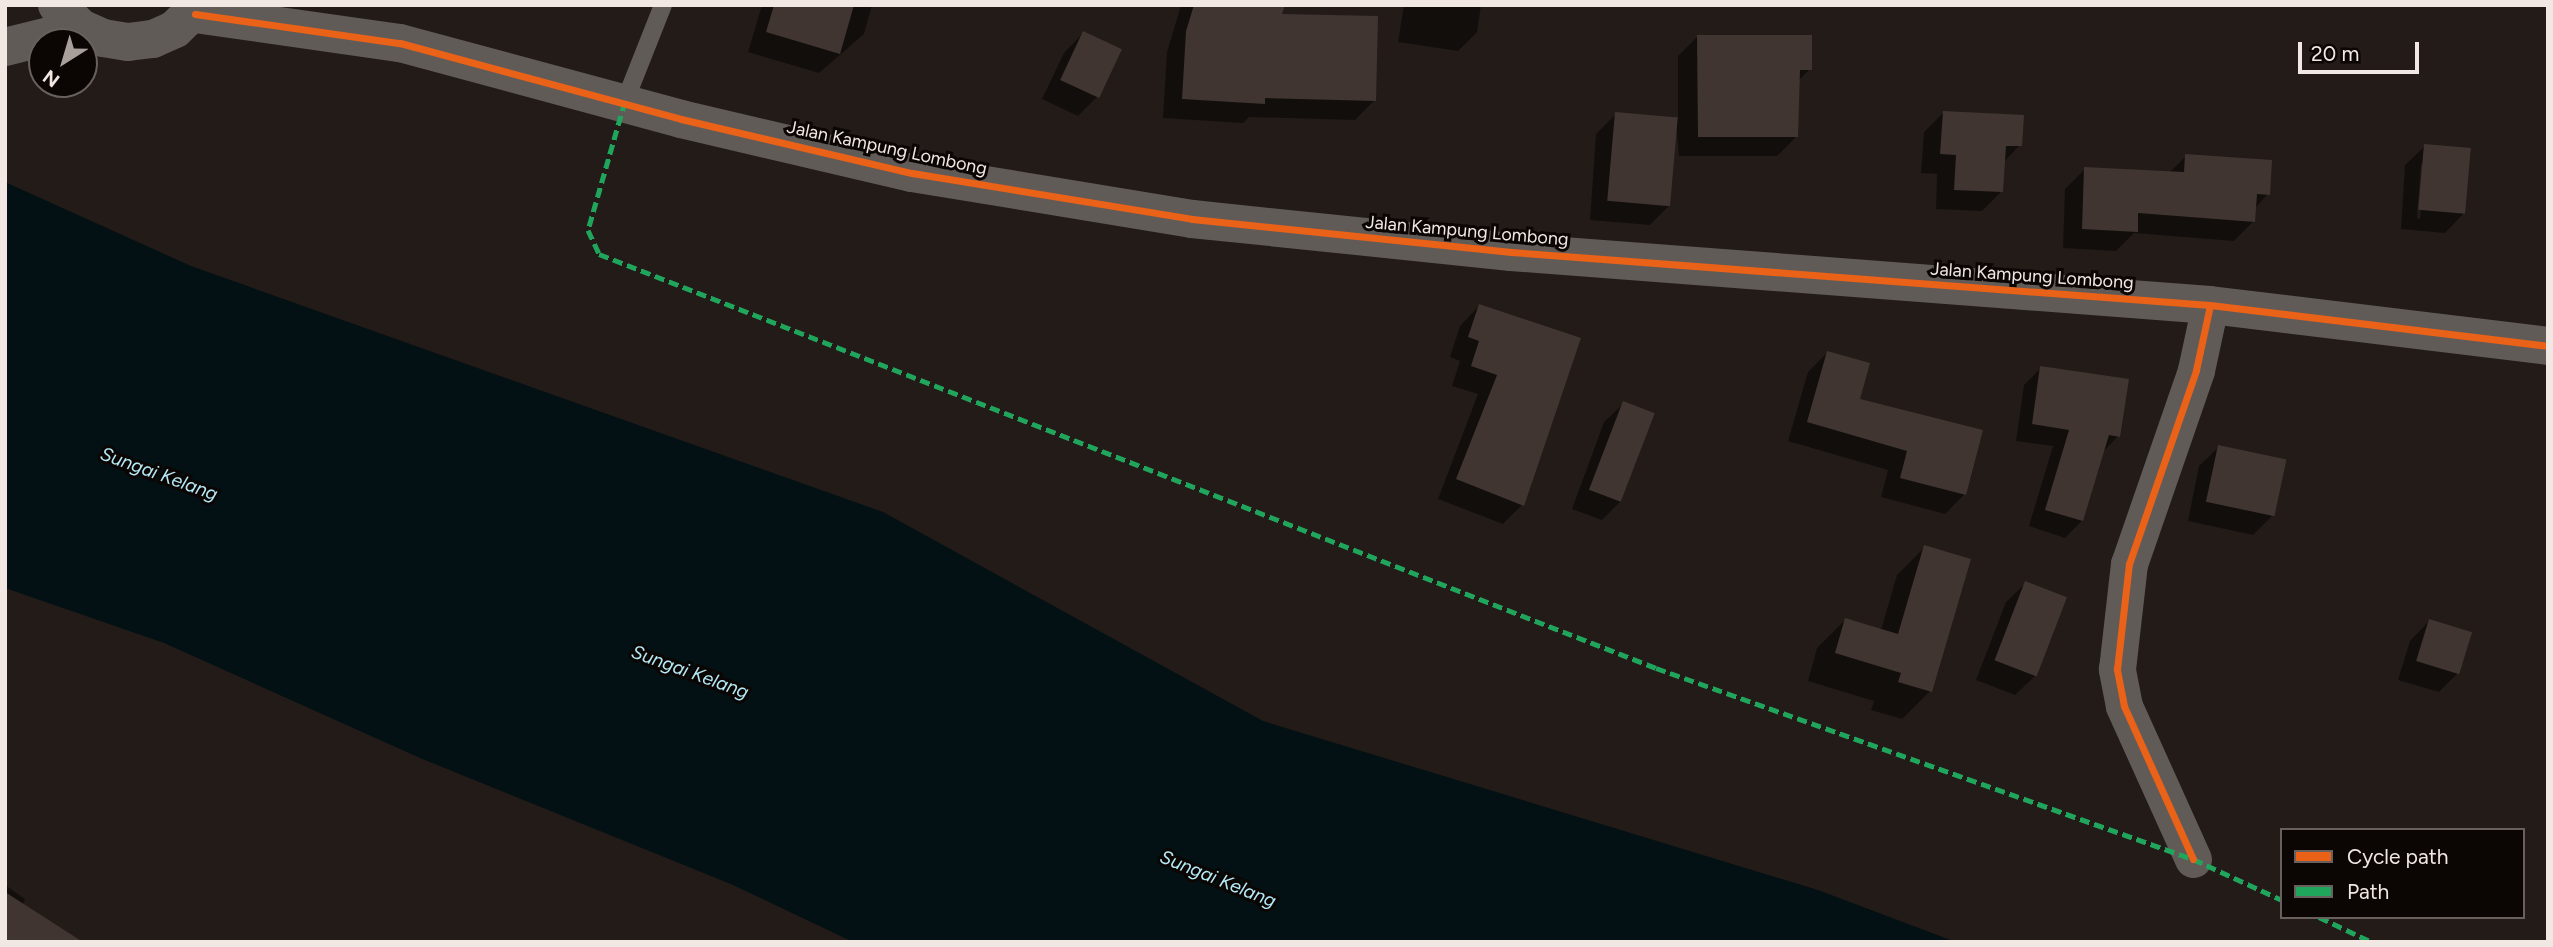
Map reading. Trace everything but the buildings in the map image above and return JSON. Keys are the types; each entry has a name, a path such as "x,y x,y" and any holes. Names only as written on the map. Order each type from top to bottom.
{"street":[{"path":"330,5 400,43"},
{"path":"5,47 69,16 103,38 140,41 175,29 197,10 400,43"},
{"name":"Jalan Kampung Lombong","path":"400,43 912,173 1192,219 1511,252 2210,306 2548,346"},
{"path":"2193,859 2124,706 2118,669 2129,564 2196,370 2210,306"}],"lane":[{"path":"625,102 663,5"}],"water":[{"name":"Sungai Kelang","path":"5,182 191,266 883,512 1263,721 1818,890 1956,942 853,942 733,885 420,758 164,643 5,588"}],"marked path":[{"path":"625,101 588,230 599,254 1656,668 2193,859 2280,899"},
{"path":"2323,919 2372,942"}],"cycle path":[{"path":"195,14 400,43 681,119 912,173 1192,219 1511,252 2210,305 2548,346"},
{"path":"2193,859 2124,706 2117,669 2129,564 2196,370 2210,305"}]}
